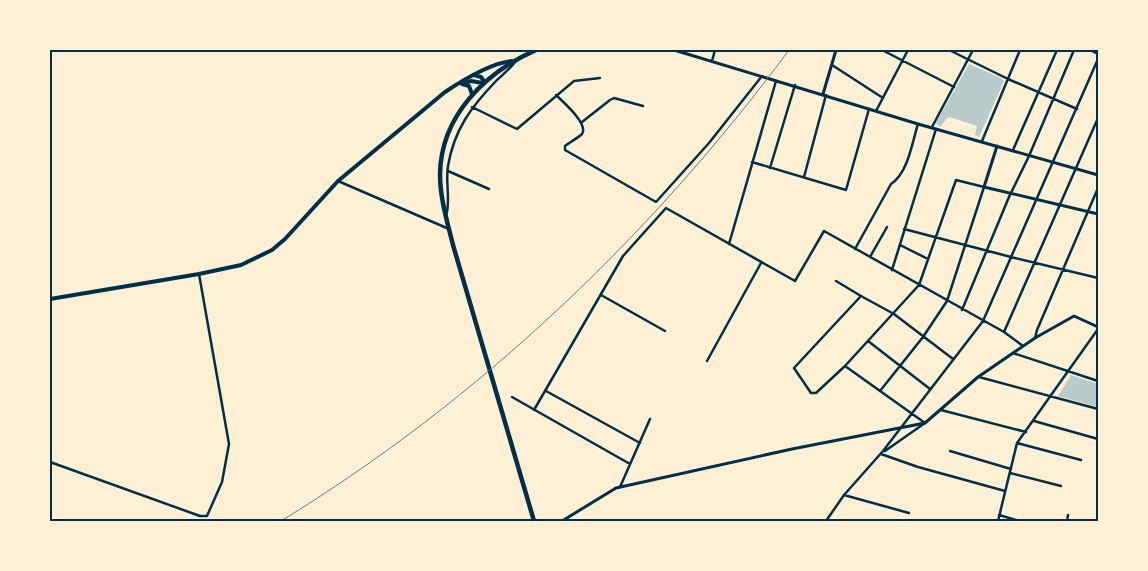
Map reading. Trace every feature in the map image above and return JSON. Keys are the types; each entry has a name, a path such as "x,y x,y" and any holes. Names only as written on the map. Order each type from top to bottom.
{"main road":[{"path":"534,521 449,229 441,189 442,160 449,132 455,118 483,82 512,61 536,50"},
{"path":"50,299 242,265 272,250 285,239 338,181 393,134 456,85 504,62 512,61"},
{"path":"474,75 481,77 483,82"},
{"path":"456,85 471,81 483,82"},
{"path":"462,84 469,86 472,94"}],"street":[{"path":"674,50 795,85 918,124 1098,175"},
{"path":"712,61 715,50"},
{"path":"804,178 836,50"},
{"path":"882,50 954,87"},
{"path":"876,111 908,50"},
{"path":"950,50 1008,79 1077,109"},
{"path":"892,270 934,128 973,50"},
{"path":"982,141 1020,50"},
{"path":"1013,150 1057,50"},
{"path":"962,310 1074,50"},
{"path":"1090,50 1098,54"},
{"path":"446,217 448,211 448,171 453,143 464,118 498,79 514,65 518,58"},
{"path":"826,521 844,495 882,453 983,321 1098,59"},
{"path":"832,65 883,98"},
{"path":"556,95 582,122 582,134 565,146 565,150 656,202 709,143 762,76"},
{"path":"472,108 517,128 574,81 600,78"},
{"path":"729,244 777,80"},
{"path":"770,168 795,85"},
{"path":"582,122 614,98 643,106"},
{"path":"752,162 846,190 869,109"},
{"path":"1004,332 1097,120"},
{"path":"855,249 890,184 895,181 903,170 918,124"},
{"path":"880,392 924,337 947,301 997,146"},
{"path":"448,171 489,188"},
{"path":"861,296 794,368 811,393 816,393 844,366 919,285 956,180 1098,214"},
{"path":"338,181 449,229"},
{"path":"1036,338 1098,188"},
{"path":"534,410 623,256 666,208 795,281 824,232 1004,332 1024,346"},
{"path":"870,257 886,227"},
{"path":"904,228 1098,278"},
{"path":"900,245 928,260"},
{"path":"707,361 761,262"},
{"path":"50,462 200,516 207,516 222,482 229,444 199,274"},
{"path":"836,280 894,314 953,359"},
{"path":"601,296 665,331"},
{"path":"882,453 941,410 978,377 1036,338 1074,316 1098,328 1017,443 998,521"},
{"path":"868,341 930,389"},
{"path":"1013,353 1098,381"},
{"path":"844,366 924,423"},
{"path":"978,377 1098,409"},
{"path":"546,391 640,442"},
{"path":"512,397 630,464"},
{"path":"941,410 1026,432"},
{"path":"620,487 650,420"},
{"path":"1034,421 1098,439"},
{"path":"562,521 616,488 924,423"},
{"path":"1017,443 1081,460"},
{"path":"950,451 1011,469"},
{"path":"882,453 918,467 1005,491"},
{"path":"1010,473 1061,486"},
{"path":"844,495 909,513"},
{"path":"1067,521 1068,514"},
{"path":"999,515 1020,521"}],"shaded area":[{"path":"969,64 1004,81 979,137 975,135 977,126 950,117 940,127 936,123"},
{"path":"1071,375 1098,384 1098,407 1058,396"}],"railway":[{"path":"281,521 354,474 424,423 492,368 558,310 620,249 679,185 736,119 789,50"}]}
